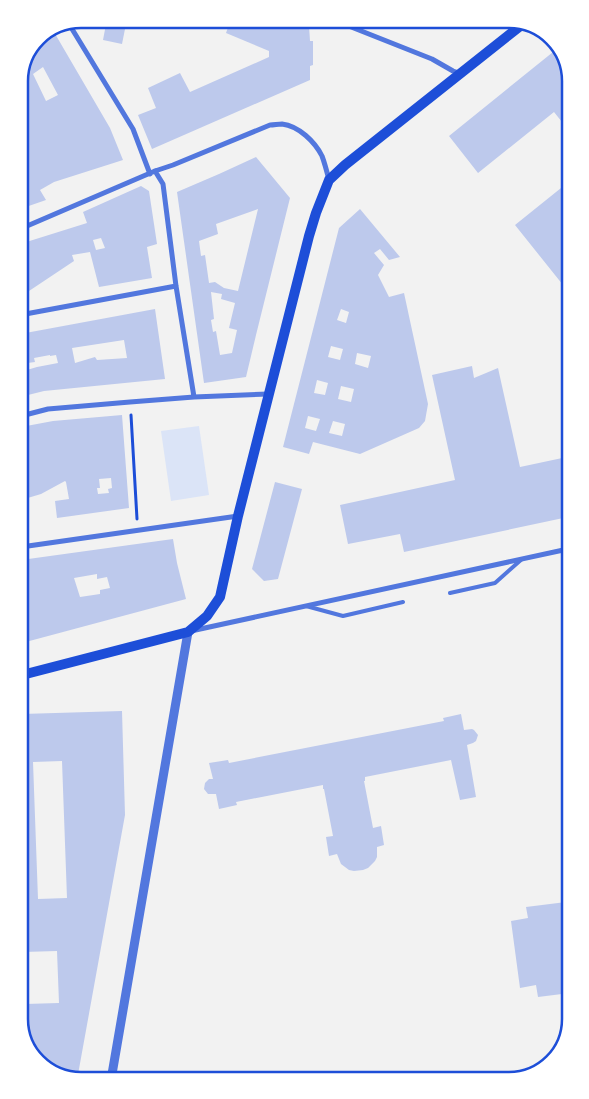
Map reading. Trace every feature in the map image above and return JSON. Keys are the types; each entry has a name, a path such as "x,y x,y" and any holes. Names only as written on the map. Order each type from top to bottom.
{"main road":[{"path":"28,673 188,632 207,616 220,597 268,394 309,236 329,180 345,165 517,29"}],"street":[{"path":"72,28 133,129 152,172 163,184 176,286 194,396"},
{"path":"354,28 432,59 453,71 461,73"},
{"path":"28,225 152,172 270,125 283,124 297,129 316,146 322,156 329,180"},
{"path":"28,314 176,286"},
{"path":"28,414 48,409 194,396 268,394"},
{"path":"28,546 238,516"},
{"path":"113,1071 188,632 562,550"}],"lane":[{"path":"450,593 495,583 522,559"},
{"path":"306,606 343,616 403,602"}],"path":[{"path":"130,402 138,531"}],"shaded area":[{"path":"199,426 209,495 171,501 161,431"}],"building":[{"path":"105,28 125,28 122,44 103,40"},
{"path":"228,28 309,28 310,41 313,41 313,65 310,66 310,80 152,149 138,115 156,108 148,88 180,73 190,92 269,57 269,51 226,33"},
{"path":"55,34 110,128 123,160 54,182 40,190 46,200 28,206 28,77 33,57 39,48","holes":["43,67 58,95 46,101 33,74"]},
{"path":"553,52 557,60 562,81 562,122 554,112 478,173 449,136"},
{"path":"256,157 290,198 246,377 204,383 177,192","holes":["258,209 238,291 224,288 215,282 209,283 205,255 201,256 199,241 218,234 216,224","211,292 222,294 221,299 235,303 229,328 237,330 232,353 220,355 216,331 213,332 211,320 214,319"]},
{"path":"141,186 149,191 157,244 147,247 152,278 99,287 90,252 72,255 74,261 28,292 28,241 87,223 83,212","holes":["101,238 105,248 96,250 93,240"]},
{"path":"562,187 562,284 515,225"},
{"path":"360,209 400,257 389,260 380,249 374,253 384,265 378,275 389,297 404,293 428,404 425,421 419,428 360,454 313,442 309,454 283,447 339,228","holes":["341,309 349,312 346,323 337,320","331,346 343,349 340,360 328,357","357,353 371,356 368,368 355,364","317,380 328,383 325,395 314,393","341,386 354,389 351,402 338,399","308,416 320,419 316,431 305,428","333,421 345,424 342,436 329,433"]},
{"path":"155,309 165,379 44,391 28,395 28,370 58,363 56,355 34,358 35,362 28,363 28,333","holes":["124,340 127,358 97,360 95,357 75,363 72,348"]},
{"path":"472,366 474,378 498,368 520,467 562,458 562,518 404,552 400,534 348,544 340,505 455,480 432,375"},
{"path":"122,415 129,508 57,518 55,501 69,499 65,481 41,494 28,498 28,426 53,421","holes":["111,478 112,488 108,489 109,493 98,494 97,488 100,488 99,479"]},
{"path":"275,482 302,489 278,579 264,581 252,569"},
{"path":"173,539 186,599 28,641 28,559","holes":["97,574 97,579 107,577 110,588 100,590 100,594 80,597 74,578"]},
{"path":"122,711 125,815 79,1071 64,1069 51,1063 35,1045 29,1029 28,1004 59,1003 57,951 28,952 28,714","holes":["62,761 67,898 38,899 33,762"]},
{"path":"461,714 464,730 472,729 478,735 476,741 467,745 476,797 460,800 451,760 365,777 364,781 373,828 381,826 384,845 377,847 375,861 363,870 349,870 341,864 337,854 329,856 326,837 333,836 323,785 236,802 237,805 219,809 216,794 208,794 204,789 205,783 209,779 213,779 209,763 228,760 229,763 444,721 443,718"},
{"path":"562,902 562,994 538,997 536,985 520,988 511,921 528,918 526,907"}]}
